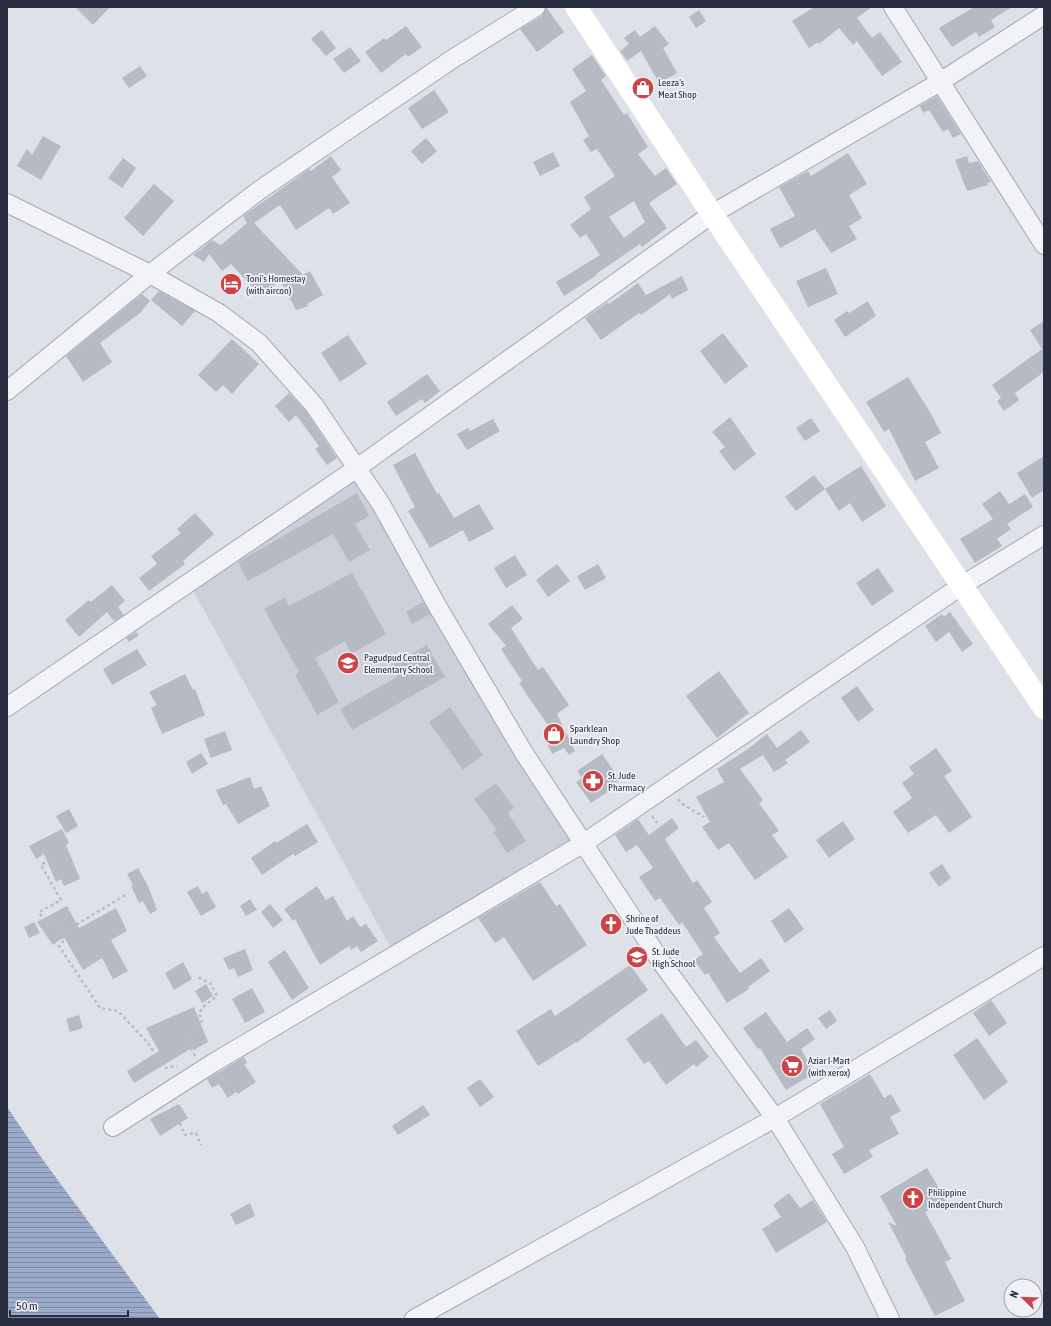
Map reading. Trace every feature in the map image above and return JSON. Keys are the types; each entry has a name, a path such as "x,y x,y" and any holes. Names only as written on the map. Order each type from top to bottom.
{"main road":[{"path":"576,7 712,214 1044,708"}],"street":[{"path":"7,391 150,274 261,189 454,58 536,7"},
{"path":"893,7 1044,245"},
{"path":"7,707 357,468 712,214 940,82 1044,15"},
{"path":"7,203 150,274 219,313 259,343 314,405 381,504 439,609 524,753 584,843 611,888 664,966 775,1118 855,1247 890,1319"},
{"path":"113,1127 198,1072 584,843 961,586 1044,536"},
{"path":"414,1319 775,1118 1044,956"}],"path":[{"path":"667,787 681,803 704,817"},
{"path":"55,856 41,866 61,900 39,912 48,928 55,926 65,939 59,946 100,1008 118,1011 148,1043 164,1068 177,1065 198,1072"},
{"path":"61,934 127,894"},
{"path":"196,976 211,984 217,996 203,1007 199,1013 202,1021 193,1027 186,1039 198,1072"},
{"path":"172,1104 185,1135 196,1133 201,1145"}],"shaded area":[{"name":"Pagudpud Central Elementary School","path":"355,480 571,841 391,948 191,587"}],"water":[{"path":"7,1107 43,1160 160,1319 7,1319"}],"building":[{"path":"75,7 110,7 93,25"},
{"path":"546,7 564,32 537,52 520,29 542,16"},
{"path":"814,7 872,7 857,18 872,38 880,32 902,62 882,76 857,41 853,45 839,28 819,44 818,42 809,48 792,21"},
{"path":"974,7 1012,7 991,20 995,27 979,37 976,32 952,47 939,28"},
{"path":"699,10 706,21 696,28 689,17"},
{"path":"406,26 422,47 408,57 406,54 381,73 365,52 384,38 386,40"},
{"path":"655,26 669,44 663,48 677,73 659,83 641,51 627,61 620,51 629,44 624,38 635,30 640,37"},
{"path":"322,30 336,48 326,56 311,39"},
{"path":"350,47 361,61 344,73 333,59"},
{"path":"592,55 606,76 601,80 624,115 627,113 648,147 638,154 655,176 666,168 677,184 649,203 667,228 642,247 640,244 596,274 597,275 564,296 556,282 600,255 586,234 580,238 570,225 591,209 584,197 615,176 597,149 591,152 583,140 589,136 570,102 586,91 572,69","holes":["634,201 645,222 624,238 609,217"]},
{"path":"140,66 147,76 129,88 122,78"},
{"path":"434,90 449,112 422,129 408,108"},
{"path":"937,96 961,134 953,138 948,129 943,132 929,110 923,113 920,106"},
{"path":"43,136 61,146 41,180 17,166 27,149 32,155"},
{"path":"426,138 437,151 422,164 411,151"},
{"path":"553,152 560,166 540,176 533,162"},
{"path":"848,153 867,184 849,195 862,218 849,226 857,239 831,253 815,229 780,248 770,229 795,216 779,187 808,171 811,176"},
{"path":"331,156 341,170 332,177 350,203 333,214 329,208 296,230 280,205 254,223 303,275 310,271 323,295 307,304 308,306 296,310 280,280 262,297 231,264 222,271 209,254 204,262 193,255 212,240 221,245 247,223 243,216 309,169 311,171"},
{"path":"967,156 969,163 978,161 991,182 987,183 988,185 967,191 955,160"},
{"path":"123,158 136,168 122,188 108,178"},
{"path":"154,184 174,201 143,236 124,218"},
{"path":"826,268 838,294 808,307 796,281"},
{"path":"682,276 688,290 672,299 670,294 641,315 639,313 601,340 585,318 608,302 609,304 638,283 646,295"},
{"path":"159,291 195,311 182,326 151,300"},
{"path":"142,294 150,301 140,313 100,343 112,362 83,382 66,356"},
{"path":"868,301 876,316 845,337 834,320 847,311 849,313"},
{"path":"1044,321 1044,372 1015,393 1019,400 1004,411 997,401 1001,398 992,385 1042,349 1030,330"},
{"path":"723,333 748,366 725,384 700,351"},
{"path":"348,335 367,364 340,382 321,353"},
{"path":"232,339 259,364 232,394 223,385 216,392 198,375"},
{"path":"427,374 440,391 425,403 422,399 396,416 387,402"},
{"path":"908,377 941,433 925,442 939,468 915,481 889,429 884,432 866,402"},
{"path":"289,393 306,411 337,458 327,465 315,449 319,446 296,415 289,422 275,406"},
{"path":"730,417 756,454 734,471 719,451 725,447 712,432"},
{"path":"811,418 820,431 805,441 796,428"},
{"path":"493,419 500,431 467,450 457,434 468,428 470,431"},
{"path":"415,453 437,494 439,493 454,518 479,504 494,529 469,542 463,530 430,548 408,511 415,507 393,465"},
{"path":"1044,456 1044,490 1032,498 1017,473"},
{"path":"861,466 886,506 862,522 850,503 839,511 825,489"},
{"path":"814,475 825,489 796,511 785,497"},
{"path":"1000,491 1009,504 1025,494 1033,507 1007,524 1011,529 997,539 1002,546 975,563 960,539 993,519 982,504"},
{"path":"357,493 369,516 355,524 370,550 349,562 333,534 248,581 238,562"},
{"path":"195,513 214,534 183,561 185,564 149,591 139,578 157,564 151,556 181,533 177,529"},
{"path":"515,555 527,575 506,588 494,568"},
{"path":"557,564 570,581 548,597 536,580"},
{"path":"598,564 606,578 585,590 577,576"},
{"path":"878,568 894,591 872,606 856,583"},
{"path":"352,573 386,634 351,654 345,641 315,658 339,702 317,715 295,675 299,672 264,609 285,597 289,606"},
{"path":"112,585 125,601 118,607 124,615 114,621 107,612 79,637 65,620 89,600 91,602"},
{"path":"423,602 430,614 412,624 406,612"},
{"path":"512,605 523,619 511,628 538,670 543,667 569,705 557,714 575,751 569,755 564,748 552,754 543,734 551,730 519,683 522,681 501,649 506,646 488,624"},
{"path":"950,612 973,644 962,652 949,632 936,642 925,626 942,614 944,617"},
{"path":"136,632 139,635 129,642 126,638"},
{"path":"427,645 445,677 352,730 340,709 397,677 391,665"},
{"path":"137,649 147,665 112,685 103,669"},
{"path":"719,671 749,713 717,738 686,696"},
{"path":"185,674 193,690 195,689 205,715 162,734 151,708 157,705 149,692"},
{"path":"857,686 874,710 858,722 841,698"},
{"path":"450,707 483,755 463,770 429,722"},
{"path":"801,730 810,742 785,760 788,763 774,772 763,755 740,769 763,800 759,803 779,831 772,835 788,857 755,880 729,843 718,850 702,827 710,822 696,797 724,782 717,769 748,749 767,734 777,748"},
{"path":"225,731 232,750 211,758 204,739"},
{"path":"936,748 952,771 944,776 972,817 949,833 936,815 908,833 893,812 912,798 902,783 914,774 909,767"},
{"path":"201,753 208,764 192,774 186,762"},
{"path":"602,754 620,780 609,788 611,790 591,803 576,782 582,778 577,771"},
{"path":"250,777 254,789 261,786 270,806 238,824 226,804 223,805 216,790"},
{"path":"496,783 514,808 508,813 526,841 507,853 493,832 497,830 474,799"},
{"path":"69,809 78,826 66,833 56,816"},
{"path":"672,818 679,828 665,839 693,883 697,880 712,902 704,908 720,933 714,937 740,973 761,958 770,971 748,987 749,989 727,1003 708,973 705,975 694,960 703,954 682,922 679,925 660,898 655,901 639,877 653,868 637,845 626,852 615,835 638,819 649,835"},
{"path":"843,821 855,839 829,858 816,840"},
{"path":"307,824 318,842 295,856 293,854 262,875 251,858 275,841 276,843"},
{"path":"62,829 69,843 66,845 80,879 64,886 61,879 56,882 44,854 36,859 29,846"},
{"path":"942,864 951,878 939,887 929,873"},
{"path":"138,868 148,886 157,910 150,914 143,901 139,903 131,886 133,885 127,874"},
{"path":"540,882 556,906 560,904 587,945 533,981 504,937 495,943 478,918"},
{"path":"198,886 202,894 207,891 216,907 201,916 187,892"},
{"path":"317,886 326,900 333,896 347,921 353,916 360,927 366,924 378,941 361,952 357,946 351,950 349,946 320,965 295,919 293,921 284,909"},
{"path":"250,899 257,910 246,916 240,906"},
{"path":"270,904 283,920 273,928 261,912"},
{"path":"67,906 79,928 116,908 127,931 111,940 128,971 113,979 102,958 83,970 64,937 53,945 37,922"},
{"path":"789,908 804,929 785,943 771,921"},
{"path":"34,922 40,933 29,938 24,927"},
{"path":"245,949 253,970 238,977 234,968 229,970 223,958"},
{"path":"285,950 309,988 292,1000 268,962"},
{"path":"183,962 192,979 174,990 165,973"},
{"path":"630,965 648,990 576,1043 538,1066 516,1031 551,1009 555,1016"},
{"path":"206,984 213,996 202,1003 195,991"},
{"path":"252,988 265,1012 245,1023 232,999"},
{"path":"991,1000 1007,1023 989,1036 973,1013"},
{"path":"194,1007 208,1042 194,1050 192,1048 134,1083 127,1071 159,1051 146,1028"},
{"path":"830,1010 837,1021 826,1029 818,1018"},
{"path":"766,1012 787,1042 807,1028 815,1039 801,1049 815,1073 786,1090 760,1048 758,1049 743,1028"},
{"path":"662,1013 686,1047 696,1040 709,1057 696,1067 694,1064 666,1085 649,1061 644,1064 626,1039"},
{"path":"79,1015 83,1028 70,1032 66,1019"},
{"path":"977,1038 1008,1082 984,1100 953,1055"},
{"path":"244,1057 247,1063 244,1064 256,1082 238,1094 236,1092 228,1098 219,1084 212,1088 207,1079"},
{"path":"870,1074 884,1098 891,1094 901,1111 890,1117 899,1134 869,1150 873,1157 844,1174 832,1154 844,1147 820,1104"},
{"path":"480,1079 494,1097 480,1107 467,1088"},
{"path":"179,1104 188,1118 160,1136 150,1119"},
{"path":"423,1105 430,1115 398,1135 392,1126"},
{"path":"927,1168 946,1200 925,1212 951,1259 945,1262 965,1301 935,1316 905,1259 907,1258 888,1222 897,1226 880,1196"},
{"path":"789,1193 800,1208 813,1200 827,1222 776,1253 762,1229 781,1217 773,1205"},
{"path":"250,1203 255,1216 236,1225 230,1214"}],"place":[{"name":"Leeza's Meat Shop","path":"643,88"},
{"name":"Toni's Homestay (with aircon)","path":"231,284"},
{"name":"Pagudpud Central Elementary School","path":"348,663"},
{"name":"Sparklean Laundry Shop","path":"554,734"},
{"name":"St. Jude Pharmacy","path":"593,781"},
{"name":"Shrine of Jude Thaddeus","path":"611,924"},
{"name":"St. Jude High School","path":"637,957"},
{"name":"Aziar I-Mart (with xerox)","path":"792,1066"},
{"name":"Philippine Independent Church","path":"913,1198"}]}
